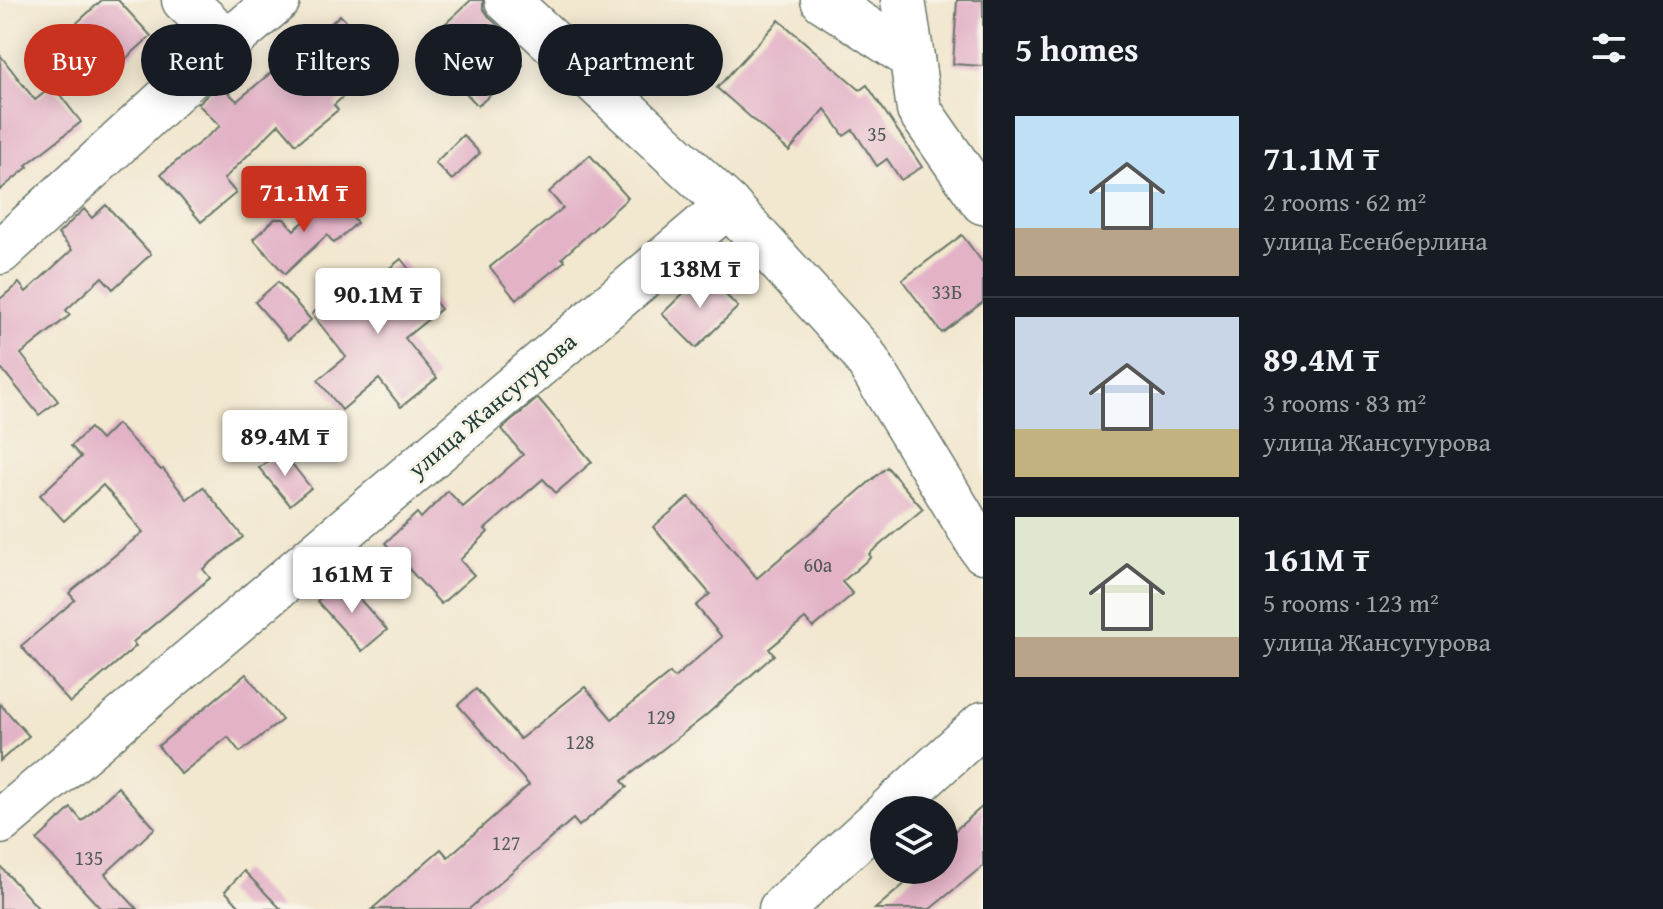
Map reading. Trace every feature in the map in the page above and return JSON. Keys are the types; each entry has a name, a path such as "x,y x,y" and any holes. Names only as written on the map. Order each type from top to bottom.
{"street":[{"path":"184,0 209,24"},
{"path":"249,24 278,0"},
{"path":"507,0 728,205 862,352 983,551"},
{"path":"823,0 912,58"},
{"path":"903,0 919,110 983,202"},
{"path":"0,252 169,96"},
{"name":"улица Жансугурова","path":"0,822 728,205"},
{"path":"904,796 983,724"},
{"path":"781,909 870,828"}],"building":[{"path":"102,0 118,0 141,25 141,45 125,59 125,24 76,24"},
{"path":"471,0 483,0 483,8 497,24 445,24"},
{"path":"957,0 983,0 983,66 953,64"},
{"path":"340,15 349,24 330,24"},
{"path":"779,20 860,90 867,85 922,167 901,180 887,159 877,166 853,130 844,136 825,109 789,151 723,93 723,81"},
{"path":"0,55 24,86 24,96 32,96 35,100 40,96 61,96 81,122 26,165 28,167 0,190"},
{"path":"268,75 268,96 344,96 334,105 338,110 296,144 279,124 224,179 236,193 201,222 161,174 220,126 198,104 206,96 232,96 237,101 243,96 252,96 252,88"},
{"path":"469,96 489,96 478,106"},
{"path":"463,135 480,153 452,180 435,163"},
{"path":"590,155 628,198 562,258 565,261 516,300 490,267 563,208 549,192"},
{"path":"334,196 357,223 334,243 327,235 285,274 253,239 275,219 284,219 294,230"},
{"path":"106,205 151,254 113,289 102,277 66,310 70,315 21,354 58,401 39,415 2,369 0,371 0,299 19,283 26,292 72,250 58,234 84,209 92,218"},
{"path":"962,235 983,263 983,302 942,333 902,280"},
{"path":"401,259 441,309 405,338 437,378 401,407 379,379 342,410 318,380 346,357 312,314 356,277 365,288"},
{"path":"704,273 738,307 696,348 662,314"},
{"path":"278,282 311,320 288,340 255,302"},
{"path":"538,398 592,462 556,493 543,479 485,529 488,532 460,560 474,575 441,604 385,543 417,513 421,518 448,491 463,507 523,455 502,429"},
{"path":"117,424 163,469 187,499 203,487 243,537 203,569 210,578 133,642 136,646 70,703 21,646 75,600 69,593 143,532 103,485 64,521 40,495 81,457 71,446 90,428 101,440"},
{"path":"281,450 311,488 290,505 259,468"},
{"path":"887,467 923,509 869,554 871,557 842,582 853,594 813,628 805,619 769,649 774,655 704,717 622,781 627,787 579,826 573,819 469,909 372,909 441,849 448,857 529,785 458,705 476,689 520,739 585,687 612,719 670,673 674,678 722,637 696,606 710,594 653,527 689,497 757,578"},
{"path":"342,579 387,630 362,651 317,601"},
{"path":"246,674 282,720 240,752 228,737 181,774 158,746"},
{"path":"0,704 29,736 0,761"},
{"path":"118,787 155,828 105,874 137,909 101,909 37,840 71,808 82,821"},
{"path":"983,806 983,866 930,909 875,909 904,884 958,884 958,828"},
{"path":"0,866 39,909 0,909"},
{"path":"244,871 281,909 242,909 225,891"}]}
